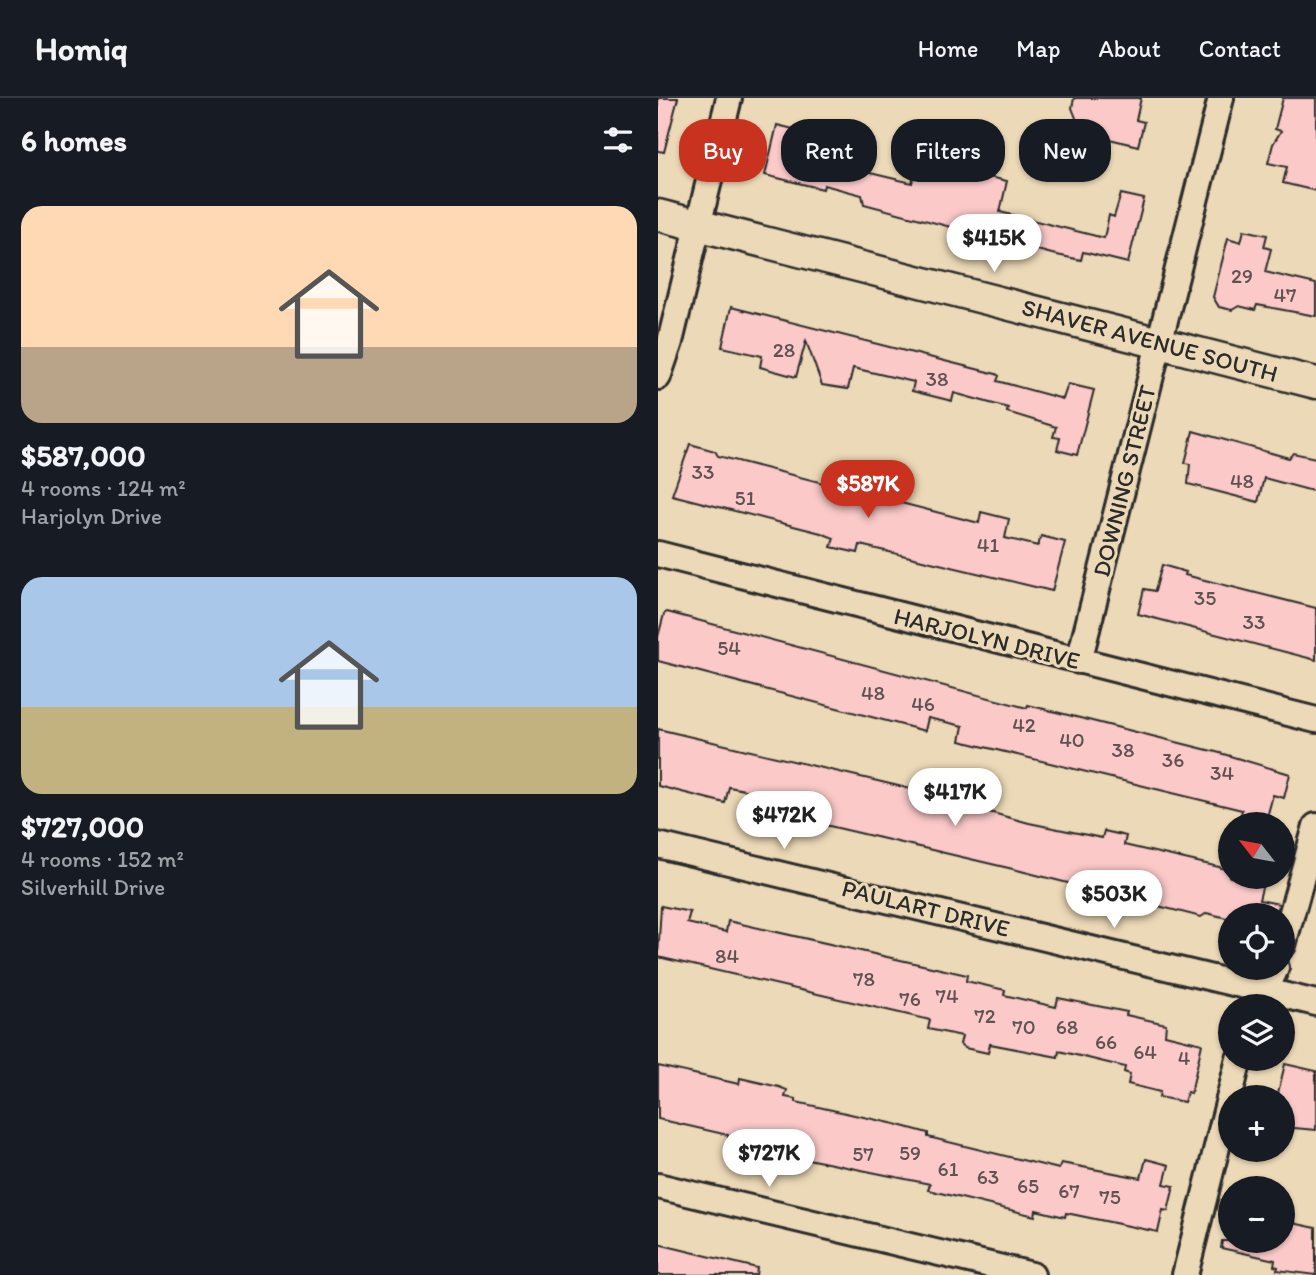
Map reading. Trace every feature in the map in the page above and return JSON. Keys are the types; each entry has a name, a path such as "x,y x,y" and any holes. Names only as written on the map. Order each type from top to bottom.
{"street":[{"path":"658,377 670,342 696,225 729,98"},
{"name":"DOWNING STREET","path":"1079,661 1221,98"},
{"name":"SHAVER AVENUE SOUTH","path":"658,215 1316,383"},
{"name":"HARJOLYN DRIVE","path":"658,554 1316,720"},
{"path":"1295,903 1316,825"},
{"name":"PAULART DRIVE","path":"658,845 1246,994"},
{"name":"PAULART DRIVE","path":"1295,1001 1316,1003"},
{"path":"1185,1275 1236,1071"},
{"path":"658,1186 1028,1275"}],"building":[{"path":"658,98 678,98 664,152 658,151"},
{"path":"1074,98 1141,98 1136,120 1144,122 1138,146 1111,139 1111,119 1076,119 1072,108"},
{"path":"1283,98 1316,98 1316,191 1283,183 1287,167 1268,163 1273,144 1281,131 1275,129"},
{"path":"777,125 781,126 781,179 767,175"},
{"path":"877,175 891,178 891,182 912,183 1005,181 1007,181 1000,212 1104,238 1109,215 1114,217 1121,194 1144,199 1128,263 1083,252 1081,260 1052,254 864,204 862,195 824,185 823,189 794,182 877,182"},
{"path":"1244,230 1267,235 1264,247 1271,249 1265,272 1316,284 1316,316 1257,305 1255,310 1239,306 1232,310 1219,307 1213,297 1228,238 1241,242"},
{"path":"731,307 996,374 999,376 997,381 1063,399 1068,384 1094,390 1077,455 1057,450 1060,438 1053,437 1056,427 1007,412 1008,408 954,393 952,401 912,391 914,382 853,368 848,389 822,385 806,341 796,377 760,367 762,356 722,347"},
{"path":"1193,431 1289,458 1293,453 1316,458 1316,492 1264,478 1258,502 1188,484 1190,464 1185,463"},
{"path":"690,444 715,451 718,456 979,523 981,512 1009,519 1005,538 1038,546 1041,536 1065,542 1052,591 860,545 858,553 831,547 834,538 821,533 672,495"},
{"path":"1162,565 1186,572 1185,575 1316,608 1316,660 1138,614 1144,589 1155,591"},
{"path":"667,612 1027,708 1028,705 1220,753 1290,774 1284,798 1273,795 1268,812 1242,812 960,741 963,726 928,718 925,731 658,661 658,637 664,614"},
{"path":"658,729 983,806 982,810 1029,823 1102,838 1104,831 1126,836 1124,845 1218,867 1218,889 1262,889 1259,900 1274,903 1218,903 1218,916 1207,913 1201,917 1013,869 761,810 765,794 729,787 725,803 658,786"},
{"path":"661,906 690,912 687,923 726,932 728,921 967,975 966,981 1005,990 1004,995 1056,1007 1058,998 1127,1012 1126,1015 1166,1024 1165,1035 1202,1044 1191,1093 1187,1092 1184,1102 1159,1097 1160,1092 1128,1084 1130,1074 1124,1072 1125,1067 1059,1051 1058,1057 990,1044 988,1053 965,1048 960,1044 962,1036 928,1029 930,1020 658,957"},
{"path":"658,1066 739,1084 740,1078 779,1087 787,1090 785,1097 796,1099 796,1102 895,1124 928,1133 928,1137 1059,1169 1061,1163 1141,1178 1146,1159 1169,1165 1164,1184 1174,1186 1168,1211 1163,1210 1158,1232 1066,1213 1065,1217 1036,1210 1035,1216 928,1190 930,1184 788,1155 728,1138 728,1135 658,1119"},
{"path":"1295,1066 1316,1071 1316,1130 1295,1128 1295,1085 1280,1085 1283,1071 1295,1071"},
{"path":"1295,1223 1316,1228 1316,1275 1277,1270 1278,1267 1274,1266 1275,1260 1244,1253 1295,1253"},
{"path":"658,1244 757,1268 756,1275 658,1275"}]}
